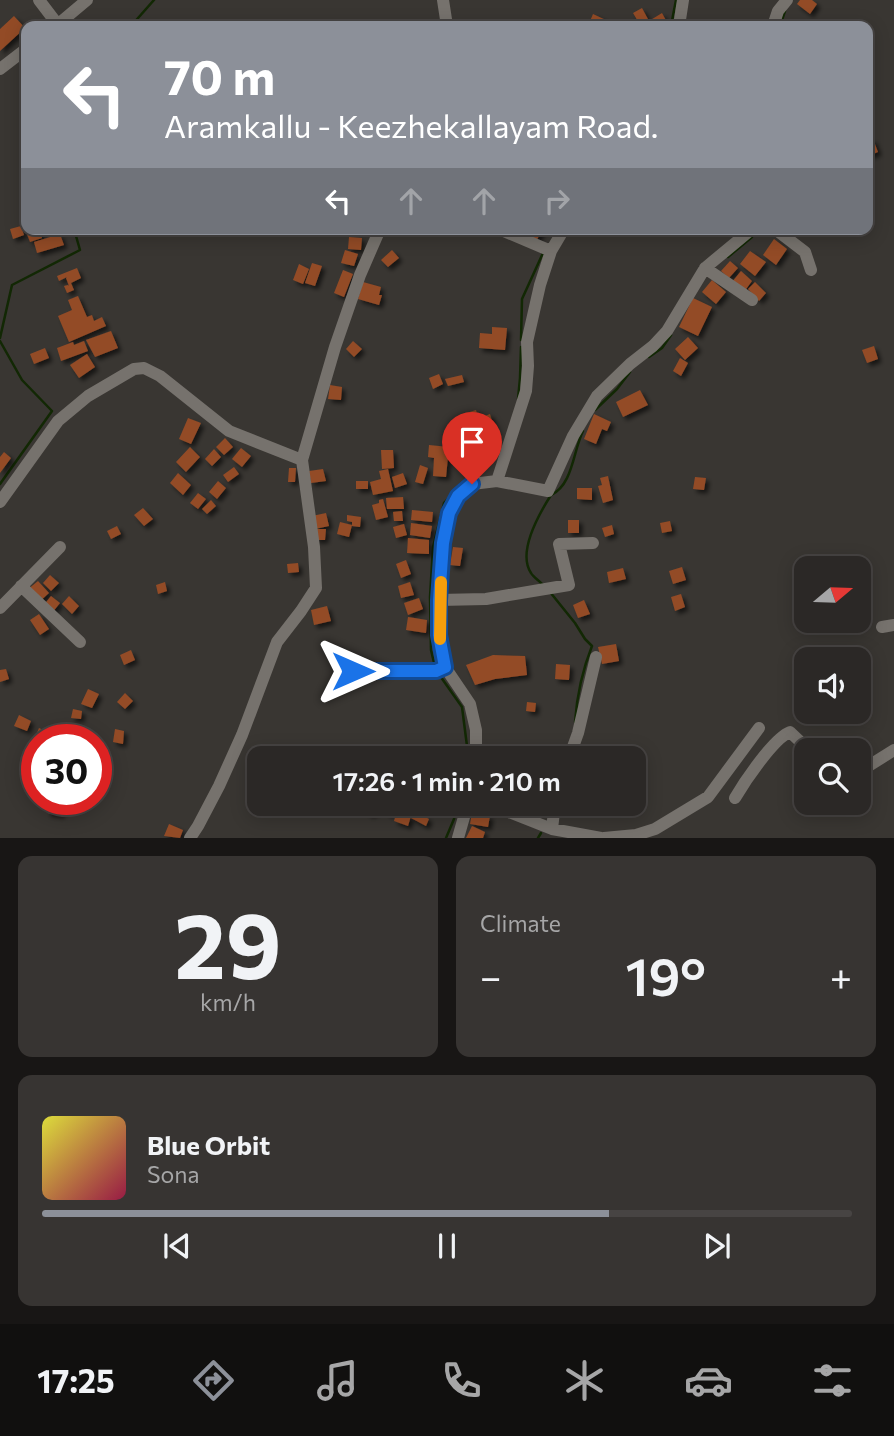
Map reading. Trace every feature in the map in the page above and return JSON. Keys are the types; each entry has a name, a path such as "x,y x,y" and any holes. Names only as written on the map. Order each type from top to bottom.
{"street":[{"path":"38,0 53,21"},
{"path":"63,21 87,0"},
{"path":"443,0 445,21"},
{"path":"680,21 682,0"},
{"path":"775,21 778,11 787,0"},
{"path":"0,69 21,53"},
{"path":"190,838 219,786 242,735 277,642 316,588 314,547 302,460 335,347 360,275 377,235"},
{"path":"513,235 551,251"},
{"path":"494,482 526,391 528,336 540,285 551,251 561,235"},
{"path":"476,746 476,730 470,704 445,667 439,635 443,543 449,513 458,496 472,484 494,482 548,491 572,436 597,396 667,331 705,268 745,235"},
{"path":"782,235 805,253 811,270"},
{"path":"705,268 752,300"},
{"path":"0,502 58,421 88,396 134,369 152,370 229,431 302,460"},
{"path":"439,600 486,598 569,585 559,544 593,543"},
{"path":"0,608 60,547"},
{"path":"21,586 80,642"},
{"path":"573,746 596,657"},
{"path":"353,671 436,671 445,667"},
{"path":"515,816 548,831 603,838 636,835 655,829 708,797 759,729"},
{"path":"735,797 776,742 790,732 797,738"},
{"path":"871,764 894,750"},
{"path":"458,838 464,816"}],"building":[{"path":"800,0 812,0 817,4 810,14 797,4"},
{"path":"642,8 649,21 638,21 633,13"},
{"path":"662,13 666,21 649,21"},
{"path":"593,14 608,21 590,21"},
{"path":"14,16 21,24 21,32 0,51 0,29"},
{"path":"873,139 878,152 873,154"},
{"path":"21,226 21,235 24,235 13,239 10,229"},
{"path":"27,235 41,235 42,238 30,242"},
{"path":"60,235 64,245 37,253 34,242"},
{"path":"522,235 540,235 535,243"},
{"path":"349,237 362,238 361,250 348,249"},
{"path":"774,239 787,249 776,265 763,255"},
{"path":"345,250 358,254 354,266 341,263"},
{"path":"392,250 399,258 388,267 381,260"},
{"path":"750,251 766,262 755,276 740,264"},
{"path":"730,261 738,268 729,278 721,271"},
{"path":"312,263 322,266 315,286 305,283"},
{"path":"299,264 309,269 303,284 293,280"},
{"path":"77,268 81,278 71,283 74,290 67,293 64,286 69,286 67,277 59,281 57,276"},
{"path":"343,270 353,274 344,297 334,293"},
{"path":"741,271 752,281 744,292 732,282"},
{"path":"712,280 726,292 716,304 702,292"},
{"path":"363,282 381,287 379,305 358,299"},
{"path":"755,282 766,293 759,301 748,289"},
{"path":"78,296 87,317 92,315 94,321 102,317 106,326 69,342 58,316 72,310 68,300"},
{"path":"693,298 712,307 698,336 679,327"},
{"path":"492,327 507,328 505,350 479,348 480,333 492,334"},
{"path":"111,331 118,348 95,357 86,340"},
{"path":"688,337 698,348 685,360 675,349"},
{"path":"84,341 88,351 61,361 57,348"},
{"path":"353,341 362,349 354,357 346,349"},
{"path":"874,346 878,359 867,363 862,350"},
{"path":"45,348 49,358 34,364 30,354"},
{"path":"87,354 95,367 79,378 70,365"},
{"path":"680,358 688,363 681,376 673,371"},
{"path":"439,374 443,384 433,389 429,378"},
{"path":"462,375 464,382 448,386 445,379"},
{"path":"330,385 342,387 341,400 328,399"},
{"path":"640,390 648,405 623,417 616,402"},
{"path":"476,410 478,417 465,421 463,414"},
{"path":"490,414 496,435 478,441 470,422"},
{"path":"594,414 611,422 607,431 602,429 596,444 584,439"},
{"path":"188,418 201,423 191,444 179,439"},
{"path":"225,438 233,447 224,455 216,447"},
{"path":"429,445 449,447 446,477 433,476 434,458 428,457"},
{"path":"190,447 200,457 186,472 176,462"},
{"path":"241,448 251,456 242,467 232,459"},
{"path":"214,449 221,457 212,466 205,459"},
{"path":"381,450 393,450 394,468 382,469"},
{"path":"4,452 11,458 0,473 0,457"},
{"path":"420,465 428,468 423,484 415,482"},
{"path":"234,467 239,474 228,482 223,475"},
{"path":"289,468 296,468 295,482 288,482"},
{"path":"323,469 326,481 311,483 309,471"},
{"path":"388,469 393,491 373,495 370,482 381,479 379,471"},
{"path":"178,473 191,485 183,495 170,483"},
{"path":"403,473 407,484 395,488 392,477"},
{"path":"608,476 613,500 603,503 598,486 602,485 600,478"},
{"path":"695,477 706,478 704,490 693,489"},
{"path":"218,481 226,488 217,499 209,492"},
{"path":"356,481 368,481 368,489 356,489"},
{"path":"577,488 592,488 592,500 577,499"},
{"path":"198,493 206,499 198,509 190,503"},
{"path":"403,497 404,509 387,509 386,498"},
{"path":"383,499 388,517 376,520 372,505"},
{"path":"211,500 216,506 207,514 202,509"},
{"path":"143,508 153,519 144,526 134,515"},
{"path":"412,510 433,512 432,522 411,520"},
{"path":"402,511 403,521 394,521 393,512"},
{"path":"326,513 329,526 315,529 312,516"},
{"path":"347,515 361,517 360,527 352,526 352,522 347,521"},
{"path":"568,520 579,520 579,533 568,533"},
{"path":"670,521 672,531 662,533 660,523"},
{"path":"340,522 352,525 349,537 337,534"},
{"path":"411,523 432,526 430,538 410,535"},
{"path":"404,524 407,535 396,538 393,527"},
{"path":"612,525 614,534 605,537 602,528"},
{"path":"117,526 121,534 111,539 107,531"},
{"path":"315,529 326,529 325,540 315,540"},
{"path":"408,538 429,540 429,554 407,553"},
{"path":"453,547 463,548 460,566 450,565"},
{"path":"406,560 411,574 401,578 396,564"},
{"path":"298,563 299,572 288,573 287,564"},
{"path":"682,567 686,580 673,584 669,571"},
{"path":"623,568 626,579 609,583 607,572"},
{"path":"50,575 59,583 51,591 43,583"},
{"path":"38,581 49,593 38,603 27,590"},
{"path":"165,582 167,591 158,594 156,585"},
{"path":"410,582 414,595 401,598 398,586"},
{"path":"681,594 685,607 675,611 671,597"},
{"path":"51,596 60,603 52,613 43,606"},
{"path":"69,596 79,606 72,614 62,604"},
{"path":"419,598 423,609 408,615 404,603"},
{"path":"584,600 590,614 578,618 573,605"},
{"path":"327,606 331,621 314,625 311,610"},
{"path":"39,614 49,629 40,635 30,620"},
{"path":"408,617 427,620 426,633 406,630"},
{"path":"616,644 619,661 602,664 598,647"},
{"path":"131,650 135,660 124,665 120,655"},
{"path":"493,655 525,656 527,675 495,679 475,685 466,665"},
{"path":"556,664 570,665 569,680 555,679"},
{"path":"6,669 9,679 0,682 0,670"},
{"path":"88,689 99,694 92,708 81,704"},
{"path":"125,693 133,701 125,709 117,702"},
{"path":"527,702 536,703 535,712 526,711"},
{"path":"73,709 82,711 81,719 71,718"},
{"path":"19,715 31,721 30,724 21,724 21,729 14,726"},
{"path":"115,729 124,731 123,744 113,742"},
{"path":"396,816 411,816 408,826 394,821"},
{"path":"423,816 429,819 426,826 411,818"},
{"path":"471,816 490,816 488,827 470,824"},
{"path":"169,824 183,830 180,838 164,836"},
{"path":"472,826 485,832 483,838 466,838"}],"waterway":[{"path":"135,21 154,0"},
{"path":"672,21 676,0"},
{"path":"782,21 785,11"},
{"path":"0,338 12,285 80,250 76,235"},
{"path":"728,257 752,237"},
{"path":"521,340 522,299 543,253"},
{"path":"649,357 662,348 671,335"},
{"path":"0,341 22,380 52,411 0,484"},
{"path":"518,399 521,347"},
{"path":"595,410 630,372"},
{"path":"551,495 564,484 583,431"},
{"path":"435,667 431,650 430,597 433,547 444,503 453,494"},
{"path":"543,585 531,573 527,555 531,533 551,495"},
{"path":"550,592 592,646 580,683 575,722"},
{"path":"438,673 462,707 467,746"},
{"path":"446,838 455,816"},
{"path":"538,838 541,833"}],"slow traffic":[{"path":"440,639 441,582"}],"route":[{"path":"353,671 436,671 445,667 439,635 443,543 449,513 458,496 472,484"}]}
